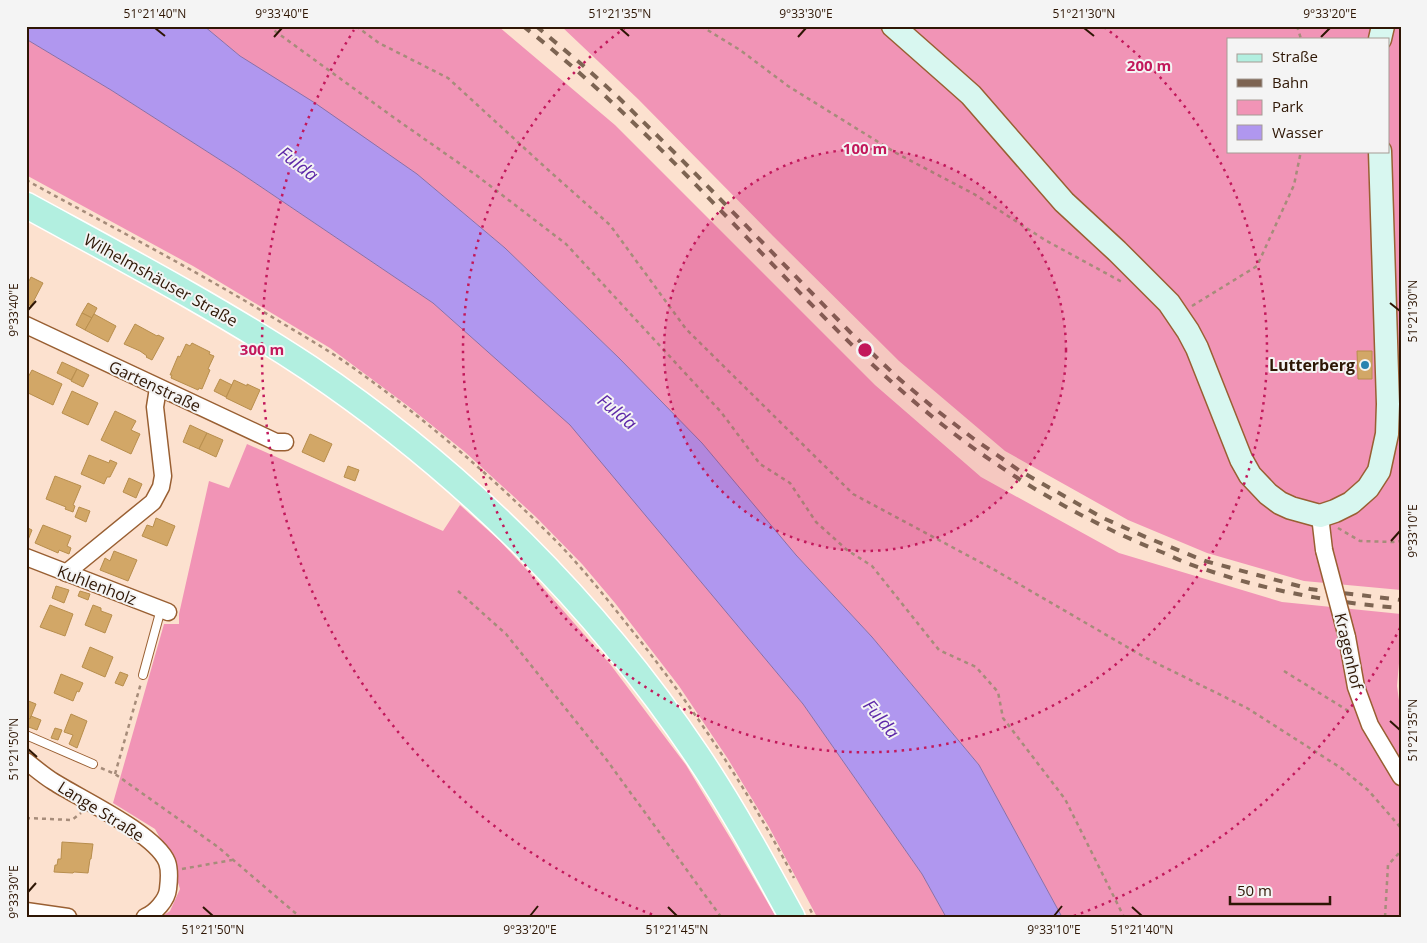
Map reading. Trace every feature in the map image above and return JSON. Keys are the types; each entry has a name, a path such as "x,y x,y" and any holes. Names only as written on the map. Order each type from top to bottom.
{"main road":[{"name":"Wilhelmshäuser Straße","path":"26,205 190,295 271,343 346,394 416,447 468,491 529,550 592,618 666,710 727,800 792,917"}],"street":[{"path":"893,26 971,96 1064,202 1124,258 1168,303 1177,314 1197,348 1234,444 1250,475 1268,494 1280,503 1320,518 1351,503 1368,488 1379,471 1386,442 1388,404 1380,152"},
{"name":"Gartenstraße","path":"26,325 276,442 285,442"},
{"path":"66,573 137,516 153,502 158,494 163,476 155,407 158,388"},
{"name":"Kragenhof","path":"1320,518 1324,550 1347,637 1356,687 1370,725 1401,777"},
{"name":"Kuhlenholz","path":"26,557 165,611"},
{"name":"Lange Straße","path":"26,761 52,781 135,830 158,848 167,862 170,879 168,893 162,903 145,917"},
{"path":"26,911 68,917"}],"lane":[{"path":"143,675 165,611"},
{"path":"26,735 93,764"}],"path":[{"path":"268,26 392,117 476,175 566,244 721,412 760,464 790,483 816,522 847,550 872,566 939,650 976,667 998,692 1003,718 1065,799 1124,917"},
{"path":"356,26 379,43 448,78 610,224 686,329 853,494 993,569 1146,658 1247,708 1341,768 1368,790 1401,828"},
{"path":"701,26 740,50 788,86 896,153 974,194 1045,240 1122,282"},
{"path":"1297,26 1301,38"},
{"path":"1177,314 1257,266 1294,185 1301,152"},
{"path":"1320,518 1360,541 1401,541"},
{"path":"458,591 506,634 606,759 721,917"},
{"path":"1284,671 1370,725"},
{"path":"115,774 143,675"},
{"path":"93,764 115,774 218,847 300,917"},
{"path":"26,818 72,820 93,804"},
{"path":"1385,917 1388,865 1401,851"},
{"path":"168,872 232,860"}],"green space":[{"path":"204,26 498,26 615,125 875,385 981,477 1119,553 1282,602 1401,614 1397,686 1401,715 1401,917 1062,917 979,765 872,637 619,358 505,248 417,174 240,56"},
{"path":"561,26 1401,26 1401,590 1304,581 1207,553 1128,520 1005,451 899,361 638,99"},
{"path":"26,39 111,90 239,172 433,303 571,425 803,704 922,874 946,917 817,917 769,827 728,759 679,686 615,603 582,564 536,517 465,452 408,406 330,348 193,266 26,175"},
{"path":"247,444 443,531 460,505 500,541 610,664 686,765 776,917 161,917 170,911 180,889 170,856 155,829 113,803 164,624 179,624 179,614 209,481 229,488"}],"water":[{"name":"Fulda","path":"26,26 204,26 240,56 315,103 417,174 505,248 619,358 702,443 796,555 872,637 979,765 1062,917 946,917 922,874 803,704 570,425 433,303 239,172 111,90 26,39"}],"building":[{"path":"31,277 43,283 31,306 26,303 26,280 29,281"},
{"path":"88,303 97,308 92,318 82,313"},
{"path":"82,313 92,318 85,330 76,325"},
{"path":"94,314 116,326 108,342 85,330"},
{"path":"135,324 164,338 152,360 140,351 124,344"},
{"path":"192,343 214,356 202,389 199,388 198,390 171,378 172,375 170,375 178,356 180,357 186,344 190,346"},
{"name":"Lutterberg","path":"1357,351 1372,351 1372,379 1358,379"},
{"path":"62,362 77,369 71,380 57,373"},
{"path":"77,369 89,375 83,387 71,381"},
{"path":"32,370 62,384 53,405 26,392 26,381"},
{"path":"220,379 232,385 226,397 214,391"},
{"path":"234,380 260,390 251,410 226,398"},
{"path":"72,391 98,403 88,425 62,413"},
{"path":"115,411 136,421 131,430 140,434 131,454 101,440"},
{"path":"190,425 207,433 199,449 183,442"},
{"path":"207,433 223,440 216,457 199,449"},
{"path":"310,434 332,444 324,462 302,452"},
{"path":"89,455 109,463 110,460 117,463 104,484 81,474"},
{"path":"348,466 359,470 355,481 344,477"},
{"path":"55,476 81,486 73,505 75,506 73,512 46,499"},
{"path":"129,478 142,484 136,498 123,492"},
{"path":"79,507 90,511 86,522 75,517"},
{"path":"156,518 175,526 167,546 142,536 147,525 153,527"},
{"path":"43,525 71,536 67,546 71,548 69,554 59,550 58,553 35,543"},
{"path":"26,527 32,530 28,540 26,539"},
{"path":"114,551 137,560 128,581 100,570 105,558 110,561"},
{"path":"56,586 69,590 64,603 52,598"},
{"path":"80,591 90,594 88,600 78,596"},
{"path":"50,605 73,614 65,636 40,627"},
{"path":"93,605 101,608 101,611 112,615 105,633 85,625"},
{"path":"90,647 113,657 105,677 82,667"},
{"path":"120,672 128,675 123,686 115,683"},
{"path":"61,674 83,683 73,701 54,693"},
{"path":"26,700 36,704 30,719 26,717"},
{"path":"71,714 87,721 77,748 69,744 73,735 64,732"},
{"path":"31,716 41,720 37,730 26,726 28,718 30,719"},
{"path":"55,728 62,730 58,740 51,738"},
{"path":"62,842 93,844 88,873 54,872 58,859 61,859"}],"railway":[{"path":"523,26 561,57 635,124 872,364 924,410 1021,481 1091,520 1194,566 1252,584 1301,595 1401,608"},
{"path":"536,26 618,97 850,332 897,377 974,439 1020,471 1103,518 1205,561 1310,589 1401,600"}],"place":[{"name":"Lutterberg","path":"1365,365"}]}
